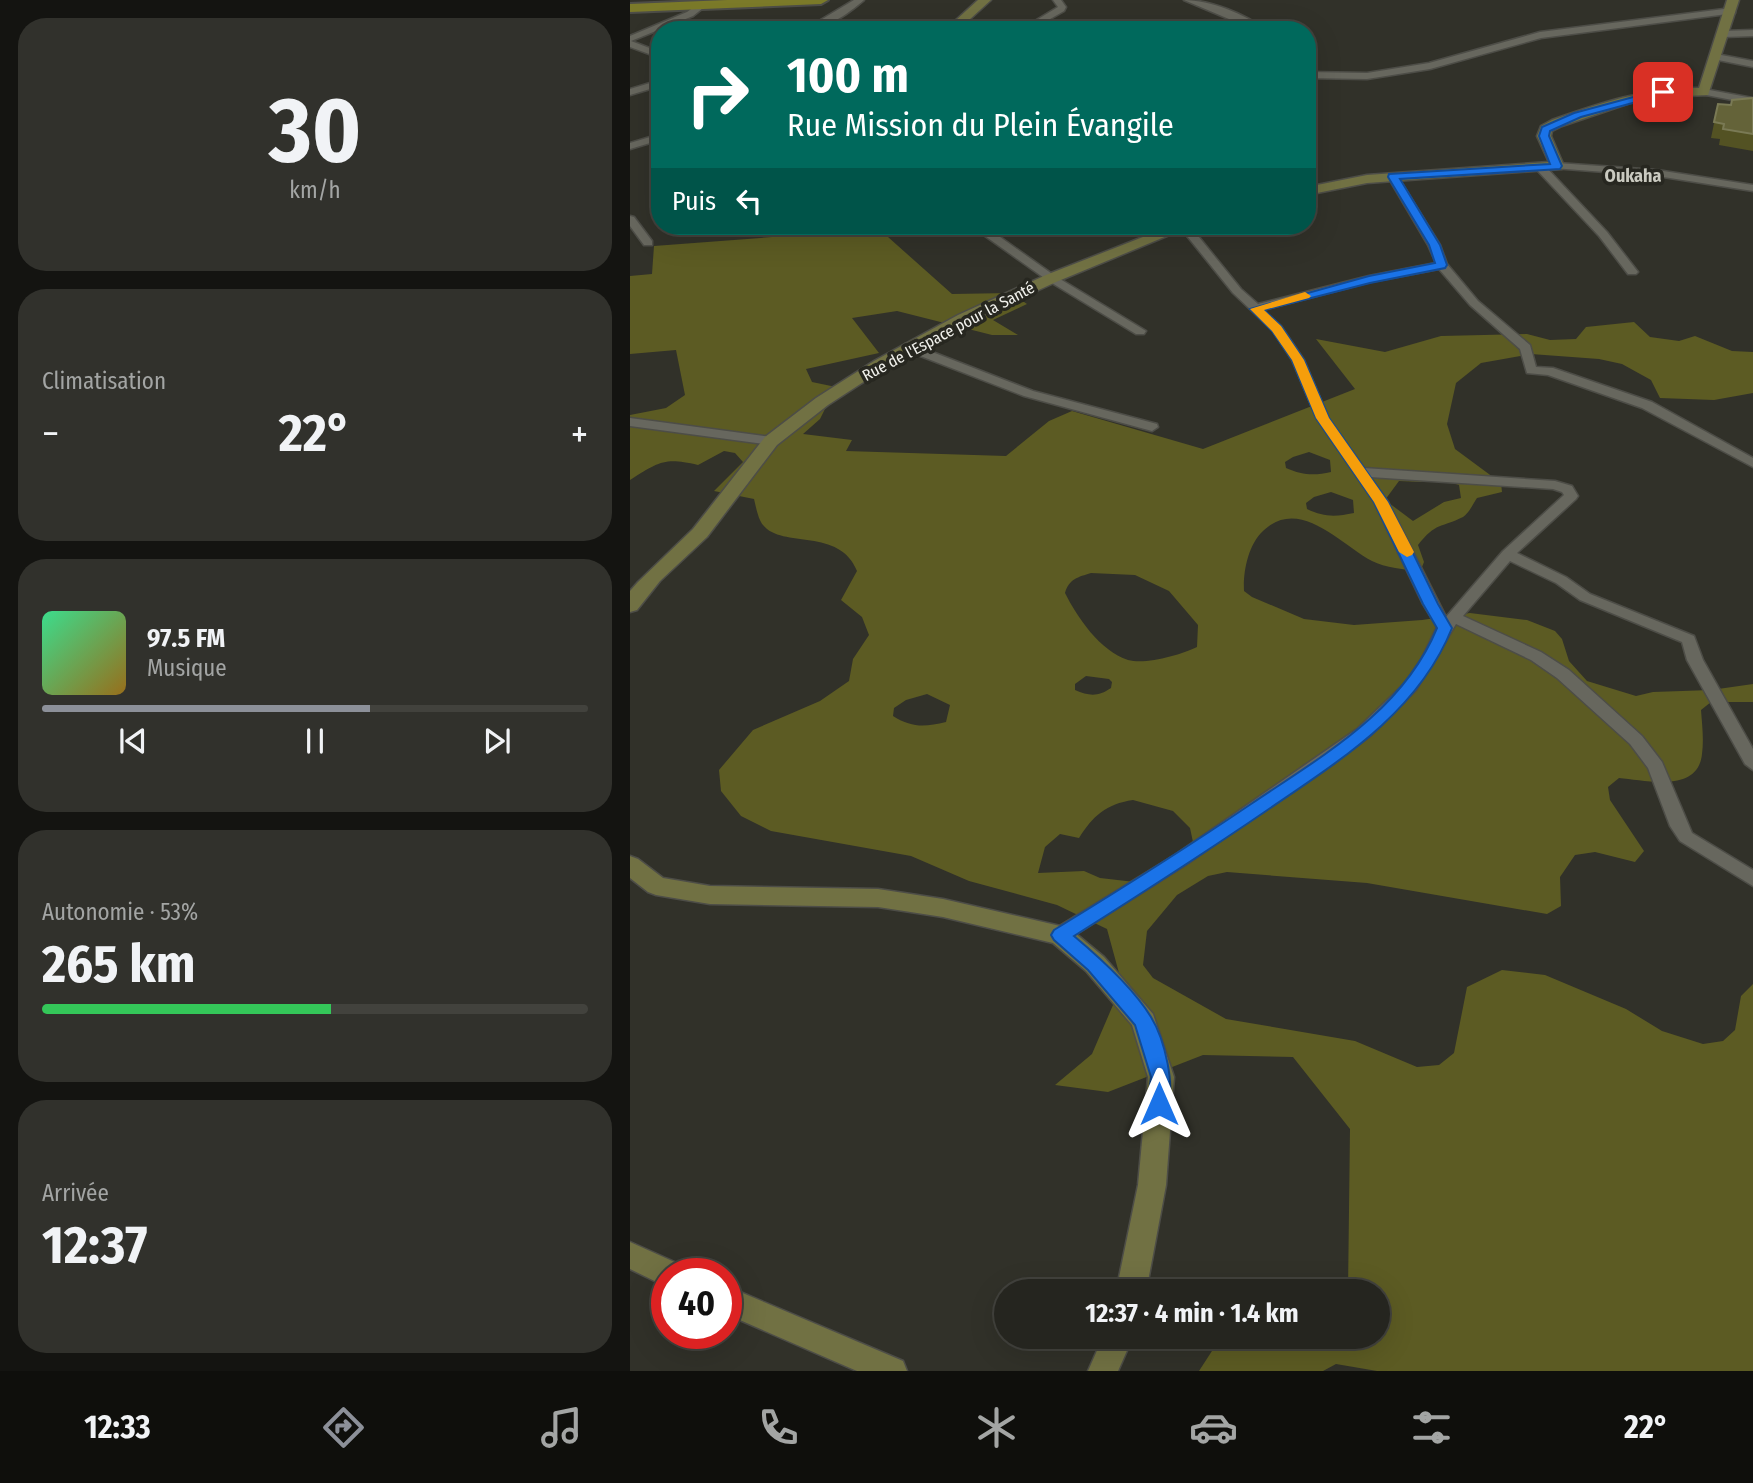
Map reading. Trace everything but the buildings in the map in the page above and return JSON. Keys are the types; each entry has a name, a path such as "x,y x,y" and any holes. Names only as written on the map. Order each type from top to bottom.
{"main road":[{"path":"630,6 725,0"},
{"path":"630,6 821,0"}],"street":[{"path":"826,21 860,0"},
{"path":"961,21 985,0"},
{"path":"1040,21 1061,9 1057,0"},
{"path":"1188,0 1245,21"},
{"path":"674,21 704,4"},
{"path":"1316,75 1367,76 1430,66 1540,35 1732,5 1704,92"},
{"path":"630,40 651,31"},
{"path":"1723,34 1753,33"},
{"path":"630,40 651,50"},
{"path":"1716,57 1753,64"},
{"path":"630,92 651,86"},
{"path":"1557,166 1544,136 1546,129 1557,123 1652,94 1704,92 1753,101"},
{"path":"630,146 651,140"},
{"path":"1316,189 1393,177 1557,166 1657,173 1753,188"},
{"path":"1540,167 1602,234 1632,272"},
{"path":"1393,177 1434,245 1441,265 1474,303 1526,348 1531,370 1549,371 1647,405 1753,463"},
{"path":"630,219 648,243"},
{"path":"990,235 1051,278 1140,331"},
{"name":"Rue de l'Espace pour la Santé","path":"630,606 701,532 738,480 772,441 812,408 867,371 909,348 1051,278 1161,235"},
{"path":"1191,235 1210,260 1277,329 1298,360 1323,418 1381,502 1430,604 1449,622 1536,656 1563,674 1636,740 1656,766 1679,826 1686,837 1753,879"},
{"path":"1256,309 1369,279 1441,265"},
{"path":"909,348 954,368 1031,396 1152,428"},
{"path":"630,422 772,441"},
{"path":"1060,935 1174,866 1358,740 1396,704 1437,645 1449,622 1508,554 1572,496 1567,489 1528,482 1360,472"},
{"path":"1508,554 1561,580 1585,597 1689,639 1695,660 1753,764"},
{"path":"630,865 656,886 710,895 878,898 943,908 1060,935 1095,964 1144,1021 1161,1077 1152,1185 1134,1279"},
{"path":"630,1255 651,1265"},
{"path":"742,1307 892,1371"},
{"path":"1102,1371 1112,1349"}],"shaded area":[{"path":"800,235 895,235 888,237 952,294 1011,293 1027,304 993,320 1018,335 992,335 897,311 852,318 879,353 806,369 812,382 836,387 820,419 803,434 852,440 846,451 1006,456 1049,421 1072,411 1203,449 1355,389 1316,339 1385,352 1441,336 1527,334 1550,340 1576,339 1586,327 1634,322 1650,337 1679,341 1695,336 1732,351 1753,352 1753,393 1714,400 1660,398 1651,380 1622,364 1599,359 1531,354 1481,363 1456,383 1447,424 1455,449 1501,483 1502,492 1477,498 1463,517 1434,529 1424,538 1418,545 1424,562 1420,572 1372,561 1319,526 1291,518 1277,522 1258,537 1244,576 1244,591 1252,597 1304,619 1354,625 1470,613 1527,620 1555,631 1562,639 1569,661 1587,681 1636,696 1653,692 1711,690 1753,684 1753,702 1711,702 1701,710 1702,754 1698,767 1691,775 1669,782 1619,778 1608,787 1610,800 1644,851 1635,862 1595,852 1575,855 1560,877 1561,906 1547,914 1367,883 1227,872 1208,876 1177,895 1147,931 1143,965 1153,978 1226,1019 1355,1041 1417,1067 1439,1065 1454,1053 1467,987 1502,970 1545,975 1626,1009 1662,1031 1703,1044 1723,1041 1735,1030 1741,996 1753,984 1753,1371 1377,1371 1336,1364 1323,1371 1199,1371 1213,1349 1390,1349 1390,1279 1348,1279 1350,1129 1293,1057 1203,1055 1108,1092 1055,1085 1092,1054 1122,984 1107,929 1057,905 969,881 911,856 771,831 741,816 721,791 719,770 753,730 820,701 849,681 853,659 869,635 862,617 841,600 857,571 849,557 825,543 772,532 761,522 754,499 714,491 743,462 735,453 724,451 698,465 669,461 630,480 630,415 666,408 685,395 676,350 630,354 630,276 652,274 654,246","holes":["1309,452 1330,460 1331,472 1319,474 1297,472 1286,468 1285,462","1437,478 1459,485 1461,498 1444,502 1413,521 1385,500 1399,481 1421,482","1331,492 1353,500 1354,513 1335,516 1307,509 1306,503 1314,497","1091,573 1135,575 1169,591 1198,625 1197,647 1153,660 1135,661 1118,656 1090,632 1065,593 1075,579","1086,676 1109,679 1112,682 1111,688 1098,694 1075,690 1075,684","927,694 950,705 946,722 913,724 893,716 894,708 906,700","1133,800 1173,811 1190,828 1193,842 1188,857 1172,874 1135,882 1100,878 1084,871 1038,873 1045,847 1060,834 1079,838 1095,817 1108,808"]}],"slow traffic":[{"path":"1305,296 1256,309 1277,329 1298,360 1323,418 1381,502 1407,552"}],"district":[{"name":"Oukaha","path":"1633,176"}],"route":[{"path":"1159,1104 1161,1077 1144,1021 1095,964 1060,935 1174,866 1358,740 1396,704 1437,645 1445,628 1430,604 1381,502 1323,418 1298,360 1277,329 1256,309 1369,279 1441,265 1434,245 1393,177 1557,166 1544,136 1546,129 1577,115 1663,92"}]}
